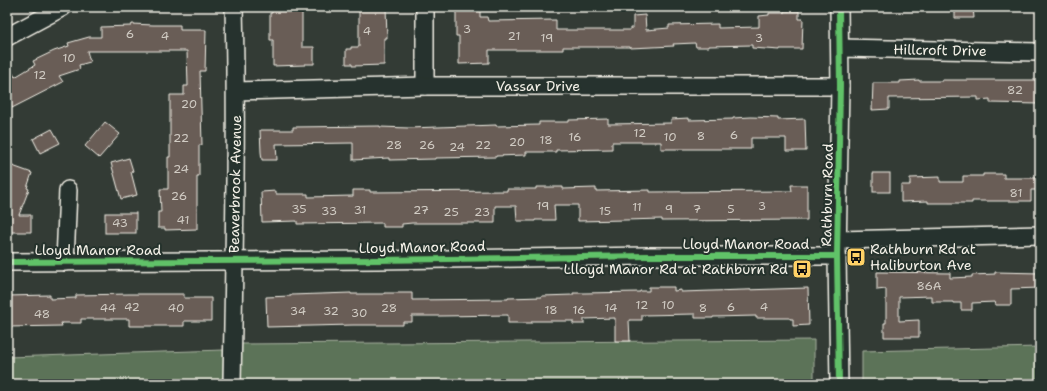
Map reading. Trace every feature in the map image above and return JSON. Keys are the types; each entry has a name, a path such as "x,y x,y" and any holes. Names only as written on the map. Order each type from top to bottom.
{"street":[{"path":"7,37 63,7"},
{"name":"Beaverbrook Avenue","path":"232,384 236,90 234,7"},
{"path":"425,7 425,86"},
{"name":"Rathburn Road","path":"840,7 838,248 840,384"},
{"name":"Hillcroft Drive","path":"840,48 1040,52"},
{"name":"Vassar Drive","path":"236,90 425,86 840,86"},
{"path":"65,262 68,190"},
{"name":"Lloyd Manor Road","path":"7,262 378,260 647,256 838,248 1040,235"}],"green space":[{"path":"814,340 814,384 239,384 241,344"},
{"path":"1040,347 1040,384 862,384 862,351"},
{"path":"224,350 222,384 7,384 7,357"}],"building":[{"path":"276,7 302,7 302,47 314,47 314,64 273,66 273,40 270,40 270,13 272,13 272,9 276,9"},
{"path":"359,7 386,7 387,38 384,38 384,65 352,66 352,64 346,64 346,49 351,49 351,47 359,47"},
{"path":"456,7 473,7 474,10 480,10 480,17 487,17 488,21 556,20 556,30 630,30 630,28 633,28 633,16 645,15 646,30 669,28 669,25 718,24 718,28 759,27 759,16 769,15 769,13 784,13 784,11 799,11 799,19 803,19 802,49 780,50 752,48 752,45 696,47 695,43 673,44 674,46 630,48 563,47 563,50 489,50 489,63 459,64 459,36 456,36"},
{"path":"955,7 973,7 974,18 955,18"},
{"path":"132,24 180,25 180,30 206,30 205,71 200,71 202,145 199,145 199,176 197,176 197,229 165,230 165,228 158,228 158,212 161,212 160,189 168,189 168,157 170,157 170,95 184,95 184,86 188,86 187,51 87,51 90,62 79,65 80,69 59,76 63,82 12,108 7,98 7,63 15,77 35,65 33,61 69,46 68,43 89,37 101,37 101,27 131,26"},
{"path":"1040,80 1040,104 990,103 990,99 978,100 978,97 889,98 889,109 872,110 873,83 900,83 900,81"},
{"path":"751,117 778,118 778,120 805,119 806,151 786,151 786,138 751,138 751,149 661,149 661,142 612,142 612,149 556,150 556,152 526,152 526,155 435,159 389,160 389,158 353,160 353,143 276,144 277,160 262,160 261,152 260,130 293,130 293,127 380,126 409,128 539,125 539,122 569,122 569,120 608,119 608,124 671,123 671,119 733,119"},
{"path":"105,122 120,134 99,158 85,146"},
{"path":"52,129 60,143 40,153 33,139"},
{"path":"129,158 137,195 121,199 111,163"},
{"path":"7,164 32,173 27,188 29,189 19,215 31,215 31,232 7,231"},
{"path":"873,173 890,173 890,192 873,192"},
{"path":"983,174 1004,174 1004,178 1040,178 1040,190 1031,190 1031,201 972,201 972,203 928,203 928,201 901,202 901,185 910,185 910,178 940,177 940,182 963,182 963,176 983,176"},
{"path":"791,185 807,185 807,220 662,221 662,219 578,221 578,205 554,205 555,220 517,221 516,206 495,206 495,223 412,223 402,224 402,227 383,227 383,223 297,224 297,221 262,222 261,192 276,191 276,194 308,194 308,197 353,196 353,190 370,190 370,192 507,191 507,189 536,189 536,187 563,187 563,189 596,188 596,191 650,190 650,192 792,191"},
{"path":"105,213 136,213 136,233 105,233"},
{"path":"877,272 950,273 950,278 995,274 995,272 1040,273 1040,288 1011,289 1011,305 996,305 995,302 972,303 972,310 961,310 961,303 932,302 932,296 899,297 899,321 919,320 919,337 884,337 884,323 886,323 886,289 877,290"},
{"path":"649,287 674,287 674,291 681,290 681,292 808,288 809,325 793,326 793,319 790,318 756,318 756,316 695,318 695,314 642,315 642,320 629,320 630,341 615,341 615,318 584,319 584,324 573,324 573,321 532,321 532,323 508,323 508,315 412,316 412,322 403,322 403,325 267,327 266,297 351,293 412,293 412,300 508,299 573,295 573,293 640,292 649,291"},
{"path":"184,294 184,298 211,298 211,321 184,321 184,326 129,326 129,319 81,319 81,323 61,323 62,326 7,327 7,296 50,295 50,299 76,298 76,295"}],"cycle path":[{"path":"839,7 840,86 837,256 839,384"},
{"path":"7,262 378,260 647,256 837,256"}],"place":[{"name":"Rathburn Rd at Haliburton Ave","path":"856,257"},
{"name":"Llloyd Manor Rd at Rathburn Rd","path":"802,269"}]}
